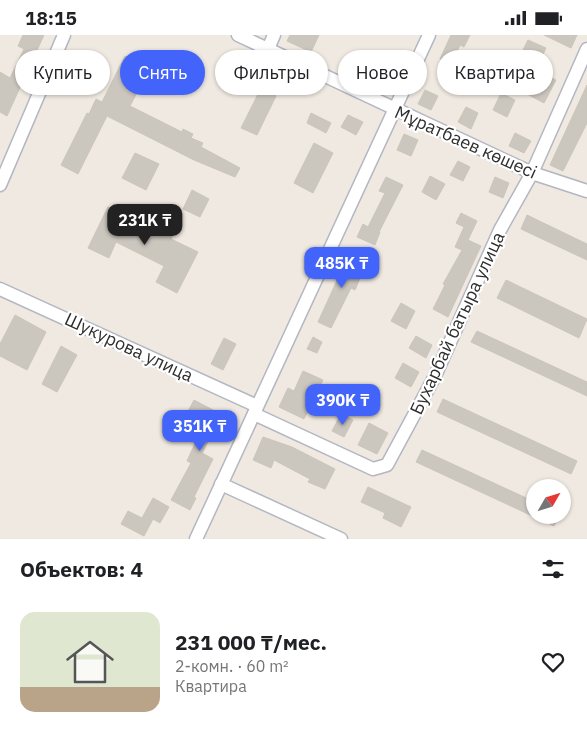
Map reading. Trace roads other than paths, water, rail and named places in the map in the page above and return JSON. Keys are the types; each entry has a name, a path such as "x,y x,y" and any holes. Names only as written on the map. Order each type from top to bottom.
{"street":[{"path":"0,185 64,35"},
{"name":"Мұратбаев көшесі","path":"238,35 532,173 587,191"},
{"path":"268,49 274,35"},
{"path":"196,539 429,35"},
{"name":"Бухарбай батыра улица","path":"256,410 373,469 387,465 435,376 500,230 532,173 587,49"},
{"name":"Шукурова улица","path":"0,289 256,410"},
{"path":"222,484 341,539"}]}
